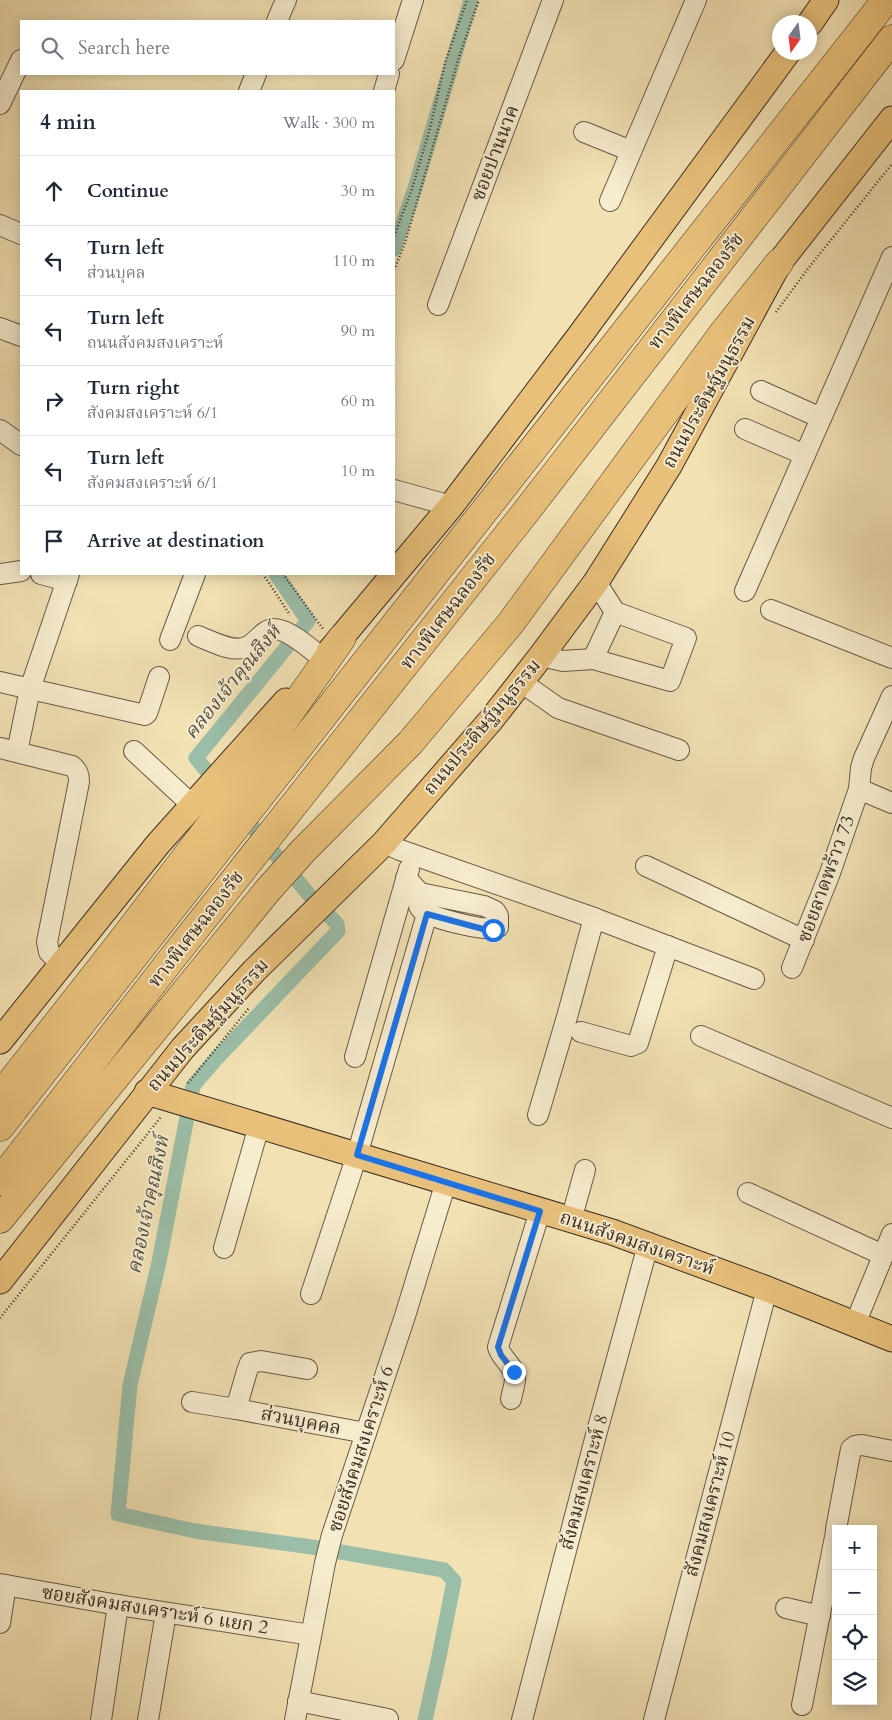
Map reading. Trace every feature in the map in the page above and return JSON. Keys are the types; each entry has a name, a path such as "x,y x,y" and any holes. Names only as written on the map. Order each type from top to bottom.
{"highway":[{"name":"ทางพิเศษฉลองรัช","path":"0,1127 886,0"},
{"name":"ทางพิเศษฉลองรัช","path":"0,1180 170,961 521,518 892,39"},
{"path":"0,1219 268,890 303,851 410,743 510,624 723,333 779,263"},
{"path":"0,1096 120,943 208,790 333,635"}],"main road":[{"path":"816,15 826,0"},
{"path":"395,567 451,506 581,334 782,60"},
{"name":"ถนนประดิษฐ์มนูธรรม","path":"0,1280 147,1092 216,1011 384,843 442,777 541,656 596,582 670,466 779,263 892,119"},
{"path":"0,1041 61,964 208,790 323,658 333,635 388,575"},
{"name":"ถนนสังคมสงเคราะห์","path":"147,1092 648,1245 892,1338"}],"street":[{"path":"277,20 286,0"},
{"path":"395,57 412,0"},
{"name":"ซอยปานนาค","path":"438,305 553,0"},
{"path":"610,201 696,0"},
{"path":"0,104 20,62"},
{"path":"384,90 390,75"},
{"path":"584,132 632,152"},
{"path":"0,225 20,234"},
{"path":"745,592 892,257"},
{"path":"0,328 20,336"},
{"path":"760,391 821,418"},
{"path":"745,429 805,455"},
{"path":"0,430 20,445"},
{"path":"395,490 451,506"},
{"path":"0,574 20,571"},
{"path":"50,575 68,577 9,750 72,766 77,770 79,776 47,942 49,952 61,964"},
{"path":"170,640 195,575"},
{"path":"541,656 563,661 593,659 670,681 686,638 615,612 596,582"},
{"path":"771,610 892,658"},
{"path":"593,659 615,612"},
{"path":"198,636 228,647 246,648 268,630 288,624 301,642 323,658"},
{"path":"0,682 138,715 145,715 148,712 158,677"},
{"path":"521,682 558,708 679,750"},
{"name":"ซอยลาดพร้าว 73","path":"792,968 830,873 859,789 864,758 891,701"},
{"path":"134,751 153,769 208,790"},
{"path":"859,789 892,803"},
{"path":"384,843 413,855 594,918 754,980"},
{"path":"355,1056 413,855"},
{"path":"646,866 804,940"},
{"path":"406,878 420,893 484,906 496,911 499,922 498,927 493,930 483,929 427,914 419,906 420,893"},
{"path":"311,1294 357,1155 427,914"},
{"path":"538,1115 594,918"},
{"path":"581,1032 631,1046 638,1043 668,946"},
{"path":"701,1036 892,1118"},
{"path":"224,1248 259,1126"},
{"path":"571,1220 585,1170"},
{"name":"ซอยสังคมสงเคราะห์ 6","path":"297,1711 310,1636 332,1536 405,1316 446,1182"},
{"path":"748,1193 883,1255"},
{"path":"511,1398 515,1378 514,1372 501,1355 498,1347 540,1211"},
{"path":"855,1324 892,1234"},
{"name":"สังคมสงเคราะห์ 8","path":"522,1720 596,1434 648,1245"},
{"name":"สังคมสงเคราะห์ 10","path":"654,1720 767,1289"},
{"name":"ส่วนบุคคล","path":"236,1409 250,1364 261,1361 307,1368"},
{"name":"ส่วนบุคคล","path":"192,1402 366,1433"},
{"path":"837,1525 851,1450 855,1446 862,1445 892,1451"},
{"path":"802,1705 832,1552"},
{"path":"0,1623 3,1585"},
{"name":"ซอยสังคมสงเคราะห์ 6 แยก 2","path":"3,1585 310,1636"},
{"path":"101,1720 118,1605"},
{"path":"786,1608 820,1616"},
{"path":"148,1720 166,1613"},
{"path":"297,1711 388,1719"}],"path":[{"path":"395,233 412,189 430,128 445,63 467,0"},
{"path":"395,268 405,243 460,57 479,0"},
{"path":"264,575 288,624"},
{"path":"284,575 333,635"},
{"path":"0,1318 180,1102 253,1003"}],"waterway":[{"name":"คลองเจ้าคุณสิงห์","path":"395,246 415,188 471,0"},
{"name":"คลองเจ้าคุณสิงห์","path":"219,786 196,758 308,621 277,575"},
{"name":"คลองเจ้าคุณสิงห์","path":"240,812 311,897 337,924 338,931 216,1059 193,1086 159,1262 130,1385 118,1514 195,1531 312,1547 444,1570 454,1581 425,1720"}],"route":[{"path":"493,930 427,914 357,1155 540,1211 498,1347 501,1355 514,1372"}]}
